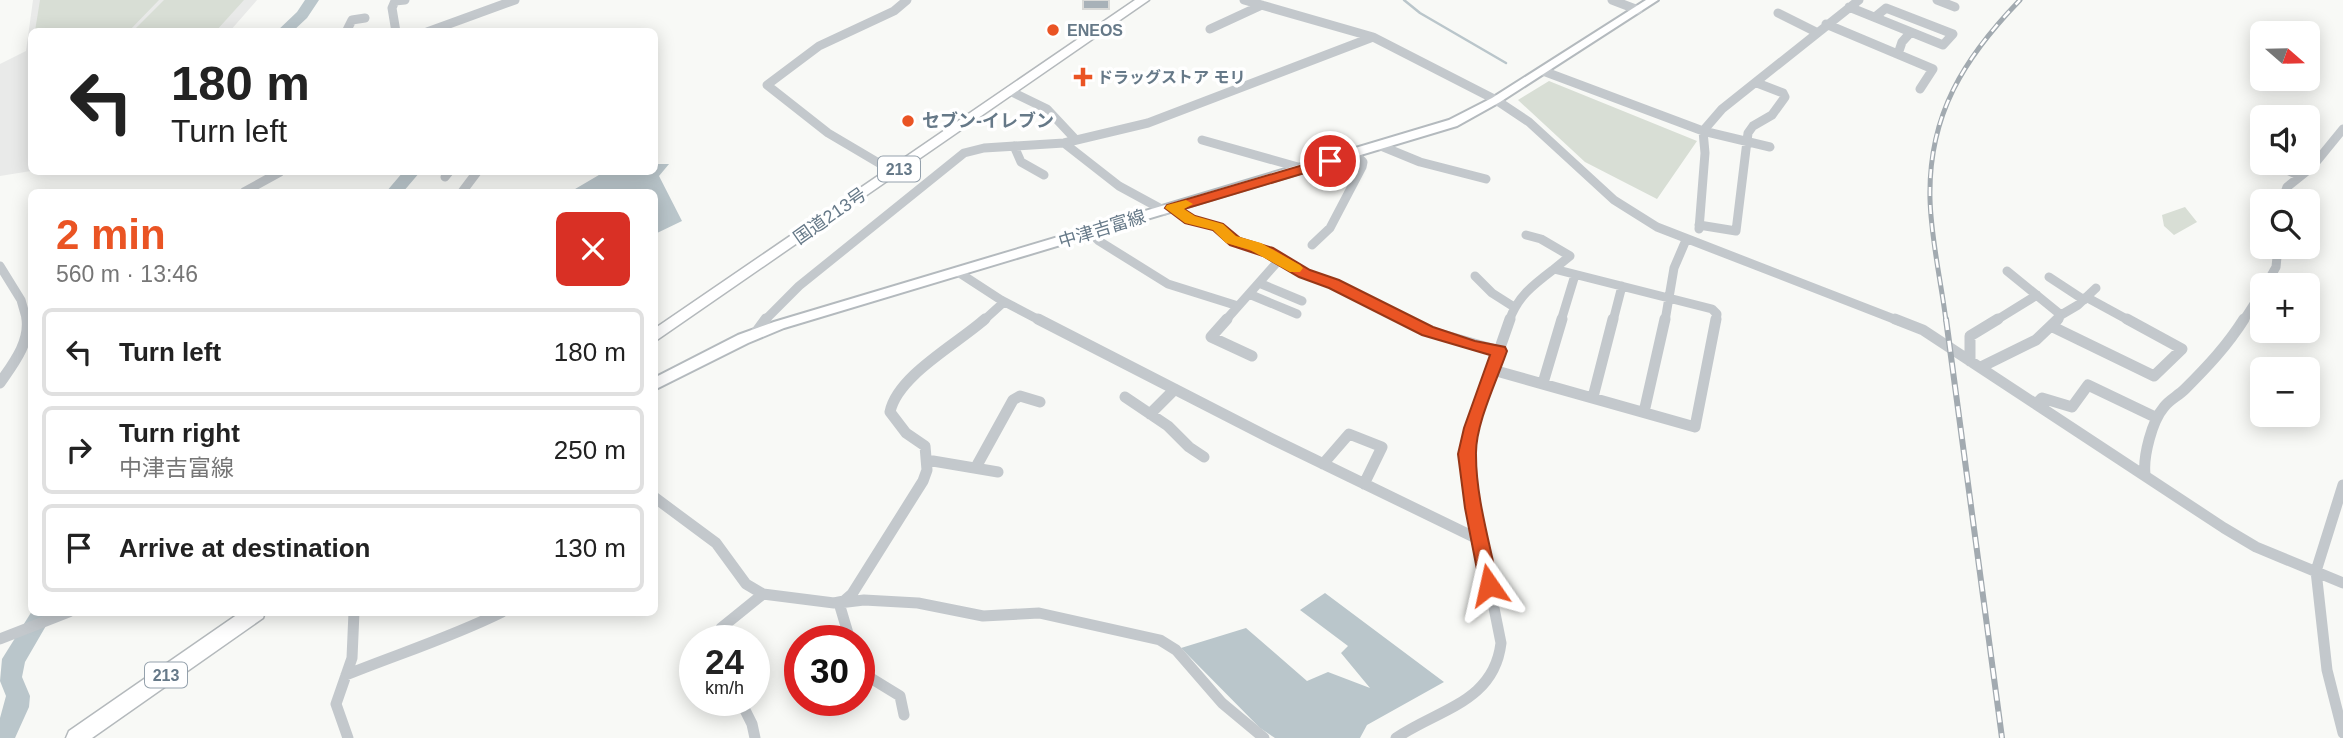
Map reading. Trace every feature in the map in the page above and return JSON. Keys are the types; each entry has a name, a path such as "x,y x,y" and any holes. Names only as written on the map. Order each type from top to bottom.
{"highway":[{"name":"国道213号","path":"658,334 1143,0"},
{"name":"213","path":"75,738 250,616"}],"main road":[{"name":"中津吉富線","path":"658,383 755,334 1453,123 1496,100 1653,0"}],"street":[{"path":"395,28 392,8 395,1 405,0"},
{"path":"437,28 502,2 515,0"},
{"path":"894,172 855,153 807,119 766,85 819,46 894,10 907,0"},
{"path":"1244,0 1373,37 1496,100 1529,122 1614,201 1641,219 1686,240 1698,242 1923,330 2256,547 2343,583"},
{"path":"1612,0 1638,10"},
{"path":"1698,242 1705,153 1703,131 1714,113 1757,83 1816,32 1859,0"},
{"path":"1937,0 1955,7"},
{"path":"1210,29 1262,5"},
{"path":"1849,7 1875,18 1943,45 1953,34 1886,8 1875,18"},
{"path":"1778,13 1816,32"},
{"path":"348,28 352,20 365,19"},
{"path":"1826,24 1933,69 1920,89"},
{"path":"1898,54 1902,42 1911,32"},
{"path":"755,334 769,314 799,286 960,156 976,149 1064,143 1155,121 1373,37"},
{"path":"1868,53 1874,44"},
{"path":"1543,71 1703,131 1770,147"},
{"path":"1699,225 1736,231 1747,142 1753,126 1772,115 1785,97 1783,93 1757,83"},
{"path":"1010,90 1047,109 1076,140"},
{"path":"2286,189 2312,167 2343,129"},
{"path":"1202,140 1305,169"},
{"path":"1064,143 1119,186 1190,220 1218,227 1235,241 1256,246 1428,331 1499,351"},
{"path":"1014,146 1021,162 1044,175"},
{"path":"1381,146 1413,159 1486,178"},
{"path":"1312,245 1330,228 1362,167 1363,162 1355,154"},
{"path":"249,189 275,175"},
{"path":"1091,233 1099,241 1168,285 1196,291 1238,306"},
{"path":"1396,738 1479,691 1492,677 1500,662 1499,629 1480,540 1467,454 1472,428 1514,307 1524,292 1570,256 1541,239 1526,235"},
{"path":"1644,412 1670,298 1674,268 1686,240"},
{"path":"1252,356 1211,337 1280,259"},
{"path":"0,267 15,289 28,320"},
{"path":"1493,370 1695,428 1717,314 1712,309 1554,269"},
{"path":"2007,271 2062,314"},
{"path":"958,272 1004,302 1323,464 1480,540"},
{"path":"1543,383 1575,275"},
{"path":"1475,276 1492,293 1514,307"},
{"path":"2049,277 2182,349 2154,376 2053,327"},
{"path":"1259,283 1303,301"},
{"path":"1593,397 1622,286"},
{"path":"1976,364 2032,344 2053,327 2062,314 2096,288"},
{"path":"1249,294 1297,314"},
{"path":"1976,364 1970,336 2037,295"},
{"path":"839,603 852,594 914,498 925,475 925,446 906,433 891,416 891,403 926,363 953,346 1004,302"},
{"path":"2145,474 2144,465 2157,418 2165,405 2186,389 2225,349 2250,310"},
{"path":"0,383 23,350 28,332"},
{"path":"2037,403 2042,398 2072,407 2088,385 2157,418"},
{"path":"1150,414 1175,389"},
{"path":"976,467 999,421 1016,399 1022,397 1040,402"},
{"path":"1125,397 1204,457"},
{"path":"1323,464 1349,434 1382,447 1364,484"},
{"path":"926,460 999,472"},
{"path":"2343,485 2316,571 2327,670 2338,696 2343,733"},
{"path":"658,500 716,543 747,584 763,594 839,603 864,600 918,603 984,616 1039,613 1160,640 1176,650 1222,703 1264,738"},
{"path":"725,625 763,594"},
{"path":"839,603 846,625"},
{"path":"0,639 59,616"},
{"path":"348,738 337,704 354,650 354,616"},
{"path":"346,675 419,645 457,635 494,616"},
{"path":"875,681 900,696 904,715"},
{"path":"748,716 755,738"}],"shaded area":[{"path":"33,0 257,0 233,28 29,28"},
{"path":"40,0 159,0 132,28 35,28"},
{"path":"164,0 244,0 219,28 136,28"},
{"path":"28,36 28,171 0,176 0,64 26,51"},
{"path":"1549,81 1697,141 1657,199 1585,162 1518,100"},
{"path":"658,164 669,164 659,176 682,221 658,233 658,189 575,189 599,175 658,175"},
{"path":"2185,207 2197,222 2174,235 2164,226 2162,215"},
{"path":"1325,593 1444,682 1367,725 1360,738 1275,738 1260,728 1181,648 1246,628 1307,681 1328,672 1370,688 1341,653 1348,646 1300,610"}],"building":[{"path":"1083,0 1109,0 1109,9 1083,9"}],"waterway":[{"path":"287,28 302,15 312,0"},
{"path":"1404,0 1420,13 1506,63"},
{"path":"397,189 409,175"},
{"path":"3,738 17,707 18,696 10,677 14,659 41,616"}],"railway":[{"path":"1946,321 1930,199 1935,141 1943,114 1966,66 2020,0"},
{"path":"1946,319 2002,738"}],"slow traffic":[{"path":"1186,204 1172,208 1190,220 1218,227 1231,239 1256,246 1295,268"}],"place":[{"name":"ENEOS","path":"1053,30"},
{"name":"ドラッグストア モリ","path":"1083,77"},
{"name":"セブン-イレブン","path":"908,121"}],"route":[{"path":"1330,161 1172,208 1190,220 1218,227 1235,241 1256,246 1304,273 1334,284 1428,331 1499,351 1472,428 1467,454 1489,585"}]}
